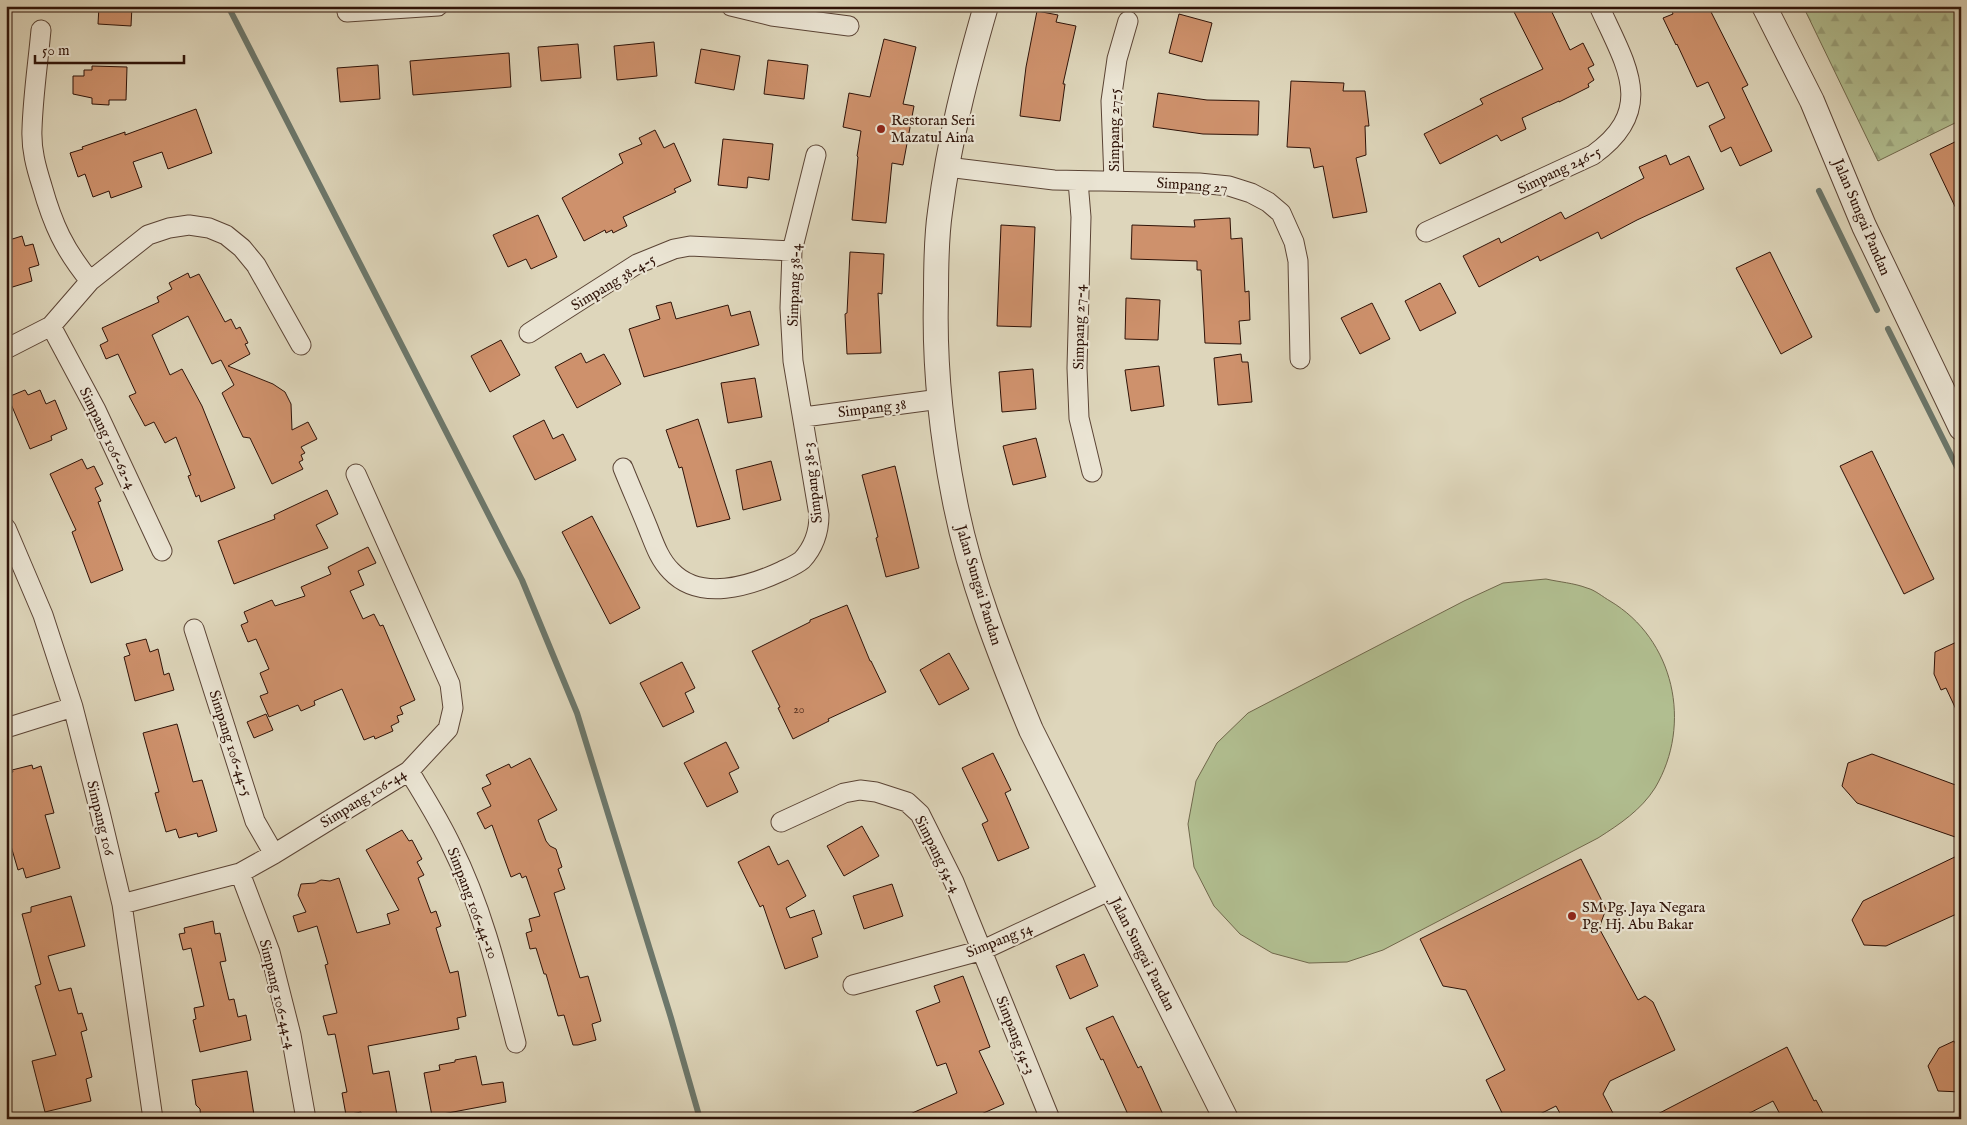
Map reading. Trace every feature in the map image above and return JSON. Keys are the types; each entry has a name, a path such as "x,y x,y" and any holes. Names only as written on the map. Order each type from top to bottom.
{"street":[{"path":"347,12 438,6"},
{"path":"731,6 772,16 848,26"},
{"name":"Jalan Sungai Pandan","path":"986,6 954,124 939,213 935,328 940,399 954,499 988,619 1006,670 1031,730 1226,1119"},
{"name":"Simpang 246-5","path":"1426,232 1593,156 1617,135 1625,122 1630,108 1632,92 1626,65 1599,6"},
{"name":"Jalan Sungai Pandan","path":"1764,6 1812,101 1864,226 1961,428"},
{"name":"Simpang 27-5","path":"1114,181 1111,101 1117,59 1128,21"},
{"path":"41,30 32,130 36,168 49,212 59,236 74,261 90,281"},
{"name":"Simpang 38-4","path":"804,416 794,361 791,325 792,252 816,155"},
{"name":"Simpang 27","path":"947,167 1054,180 1229,186 1251,193 1268,202 1281,214 1289,227 1298,261 1300,359"},
{"name":"Simpang 27-4","path":"1078,181 1081,217 1079,418 1092,472"},
{"path":"6,349 51,326 90,281 148,235 168,228 189,225 209,228 226,235 242,248 256,265 301,345"},
{"name":"Simpang 38-4-5","path":"529,333 637,264 674,249 690,246 792,252"},
{"name":"Simpang 106-62-4","path":"51,326 96,410 162,551"},
{"name":"Simpang 38","path":"804,416 940,399"},
{"name":"Simpang 38-3","path":"623,468 660,558 671,572 696,586 710,589 750,584 801,561 816,539 819,515 804,416"},
{"name":"Simpang 106-44","path":"122,904 240,873 409,771 448,729 452,718 453,696 444,669 356,474"},
{"name":"Simpang 106","path":"6,528 43,615 73,707 122,904 153,1119"},
{"name":"Simpang 106-44-5","path":"194,629 255,820 274,854"},
{"path":"6,728 73,707"},
{"name":"Simpang 106-44-10","path":"409,771 432,807 471,890 495,961 516,1043"},
{"name":"Simpang 54-4","path":"781,822 844,793 860,790 876,792 907,802 920,814 928,828 983,950"},
{"name":"Simpang 106-44-4","path":"240,873 270,952 290,1035 306,1119"},
{"name":"Simpang 54","path":"853,984 983,950 1111,890"},
{"name":"Simpang 54-3","path":"983,950 1050,1119"}],"green space":[{"path":"1803,6 1961,6 1961,120 1878,161"},
{"path":"1546,579 1590,589 1610,601 1632,617 1649,637 1662,660 1671,685 1674,711 1673,737 1667,763 1655,788 1637,810 1598,838 1383,950 1347,962 1309,963 1272,953 1240,934 1214,906 1194,867 1188,824 1196,781 1217,743 1248,713 1464,601 1503,583"}],"building":[{"path":"99,6 132,6 131,26 98,24"},
{"path":"1511,6 1549,6 1570,50 1583,43 1594,65 1588,68 1594,80 1588,84 1589,87 1522,118 1526,129 1501,141 1497,135 1440,164 1424,134 1483,104 1480,99 1543,69"},
{"path":"1670,6 1708,6 1748,85 1742,88 1772,151 1740,166 1731,147 1721,152 1709,126 1725,118 1708,82 1697,87 1676,45 1663,18 1673,14"},
{"path":"1037,11 1058,15 1056,22 1076,26 1063,84 1065,84 1060,121 1020,116 1026,67"},
{"path":"1179,14 1212,23 1202,62 1169,53"},
{"path":"884,39 916,47 903,104 914,106 903,165 892,163 886,223 852,220 861,131 843,127 849,93 870,97"},
{"path":"654,42 657,76 617,80 614,46"},
{"path":"578,44 581,78 541,81 538,47"},
{"path":"701,49 740,56 734,90 695,83"},
{"path":"509,53 511,87 413,95 410,61"},
{"path":"768,60 808,65 804,99 764,94"},
{"path":"378,65 380,99 340,102 337,68"},
{"path":"92,66 127,67 126,100 109,100 109,105 92,104 92,98 73,94 73,76 84,76 84,70 92,70"},
{"path":"1291,81 1344,83 1343,91 1365,91 1369,126 1365,126 1366,155 1356,158 1367,212 1333,218 1323,166 1314,168 1310,148 1287,147"},
{"path":"1158,93 1207,100 1259,101 1258,135 1203,134 1153,127"},
{"path":"196,109 212,153 168,169 162,152 133,162 142,187 111,198 109,191 93,197 85,174 78,177 70,153 83,149 82,147 125,132 125,135"},
{"path":"655,130 664,148 674,143 691,181 674,189 676,192 623,217 627,226 613,233 612,230 606,233 605,230 584,241 562,198 623,163 619,154 642,144 639,138"},
{"path":"723,139 773,144 769,180 748,177 747,188 718,185"},
{"path":"1961,139 1961,219 1930,154"},
{"path":"1666,155 1670,165 1689,156 1704,189 1601,239 1598,232 1540,261 1538,256 1479,287 1463,256 1499,238 1501,243 1561,212 1565,219 1644,178 1639,167"},
{"path":"538,215 557,257 531,269 526,259 508,267 493,235"},
{"path":"1230,218 1231,239 1242,238 1245,292 1249,291 1250,320 1239,321 1241,344 1205,343 1201,270 1197,270 1197,261 1131,259 1132,225 1195,227 1194,220"},
{"path":"1001,225 1035,227 1031,327 997,326"},
{"path":"22,236 25,246 33,244 39,265 29,268 32,281 6,289 6,241"},
{"path":"850,252 884,254 882,294 878,293 881,353 847,354 845,314 847,313"},
{"path":"1770,252 1812,337 1781,354 1736,268"},
{"path":"188,273 190,278 199,274 225,322 231,319 236,329 240,327 248,343 245,344 250,354 228,366 273,384 285,392 291,404 292,430 308,422 317,439 301,447 305,453 301,455 303,460 299,462 303,469 272,484 250,438 243,437 222,393 234,385 221,360 212,364 188,316 152,335 170,375 182,369 202,406 235,488 201,502 199,495 196,497 188,476 191,475 176,437 165,443 154,422 145,426 129,396 136,393 118,354 106,359 100,345 108,341 102,328 159,302 157,297 172,289 169,283"},
{"path":"1440,283 1456,313 1420,331 1405,301"},
{"path":"1126,298 1160,300 1158,340 1125,339"},
{"path":"671,302 676,319 728,305 731,316 750,311 759,345 644,377 629,329 660,319 656,306"},
{"path":"1372,303 1390,339 1360,354 1341,318"},
{"path":"501,340 520,375 490,392 471,356"},
{"path":"581,353 586,363 604,354 621,384 577,408 555,367"},
{"path":"1241,354 1242,362 1248,362 1252,402 1218,405 1214,358"},
{"path":"1159,366 1164,406 1131,411 1125,370"},
{"path":"1033,369 1036,409 1002,412 999,372"},
{"path":"755,378 762,417 728,423 721,383"},
{"path":"25,390 28,395 40,390 46,404 55,400 67,429 51,436 52,440 30,449 8,397"},
{"path":"698,419 730,519 697,527 682,467 679,468 666,430"},
{"path":"544,420 553,439 563,434 576,460 535,480 513,436"},
{"path":"1036,438 1046,477 1013,485 1003,446"},
{"path":"1872,451 1934,579 1904,594 1840,466"},
{"path":"82,459 87,469 94,466 103,484 95,488 101,501 98,502 123,570 91,583 72,532 76,530 50,474"},
{"path":"771,461 781,500 743,510 736,470"},
{"path":"895,466 919,568 886,577 862,475"},
{"path":"327,490 338,514 316,525 328,548 234,584 218,541 275,519 274,515"},
{"path":"592,516 640,608 610,624 562,532"},
{"path":"368,547 376,563 358,571 364,585 350,591 363,619 374,614 380,626 383,625 415,700 400,707 403,714 397,716 399,722 391,726 393,731 375,739 374,736 364,740 342,689 314,701 315,705 301,711 298,705 269,717 260,696 268,693 260,673 269,669 256,639 248,642 241,625 248,622 244,612 272,600 275,606 305,596 301,587 331,574 328,567"},
{"path":"847,605 870,661 886,692 828,719 829,721 793,739 778,708 780,707 752,651 810,622 810,620"},
{"path":"146,639 150,652 158,649 164,675 169,673 174,690 135,701 124,657 130,655 126,644"},
{"path":"1961,640 1961,720 1946,688 1941,690 1934,674 1935,652"},
{"path":"949,653 969,689 939,705 920,670"},
{"path":"682,662 695,688 685,693 694,712 663,727 640,683"},
{"path":"266,714 273,730 254,738 247,722"},
{"path":"177,724 193,782 202,780 217,831 198,837 197,833 179,838 176,829 166,832 155,793 159,792 143,733"},
{"path":"726,742 739,768 729,773 738,792 707,807 684,763"},
{"path":"993,753 1011,790 1005,793 1029,848 998,861 982,824 988,821 962,768"},
{"path":"1872,754 1961,787 1961,839 1857,803 1842,786 1848,763"},
{"path":"530,758 557,810 538,820 546,841 556,849 562,867 558,869 565,889 554,893 580,978 588,976 601,1021 592,1024 596,1040 578,1045 573,1045 564,1015 558,1016 546,974 544,974 536,948 530,949 526,933 532,931 529,919 540,916 526,876 522,878 520,873 511,877 492,825 485,829 477,813 491,806 482,788 491,784 486,775 509,764 511,768"},
{"path":"32,765 33,769 41,766 54,813 45,815 60,868 26,878 23,868 18,870 6,829 6,774 13,772 12,770"},
{"path":"862,826 879,856 844,876 827,846"},
{"path":"402,830 409,841 412,840 422,859 417,862 424,875 418,878 431,913 436,911 441,926 436,928 450,973 458,971 466,1016 457,1018 459,1029 368,1046 373,1074 389,1071 397,1115 393,1116 394,1119 362,1119 361,1112 346,1115 342,1093 347,1092 335,1034 328,1035 323,1016 337,1013 325,965 328,964 317,926 298,932 293,916 306,912 298,895 301,884 315,883 321,880 330,881 339,878 357,933 390,924 387,914 399,910 366,850"},
{"path":"769,846 778,865 788,860 806,896 786,908 790,918 814,910 822,934 812,938 818,957 785,969 763,905 760,907 738,862"},
{"path":"1961,854 1961,912 1886,946 1864,945 1852,920 1863,901"},
{"name":"SM Pg. Jaya Negara Pg. Hj. Abu Bakar","path":"1581,859 1606,909 1599,928 1638,1000 1645,996 1653,1002 1675,1050 1610,1081 1603,1094 1616,1119 1563,1119 1556,1106 1530,1119 1505,1119 1486,1080 1505,1070 1466,990 1443,986 1420,939"},
{"path":"892,884 903,916 864,929 853,896"},
{"path":"71,896 85,946 48,956 59,991 71,988 78,1014 82,1013 87,1030 81,1032 92,1077 86,1079 91,1101 45,1112 32,1061 56,1055 35,986 41,984 22,914 31,912 31,907"},
{"path":"213,921 215,934 220,933 226,961 220,962 229,1000 234,999 238,1017 246,1015 251,1040 200,1052 193,1020 196,1019 194,1008 204,1006 191,948 183,950 179,934 185,933 184,928"},
{"path":"1084,954 1098,986 1070,999 1056,966"},
{"path":"963,976 990,1047 979,1051 1004,1104 970,1119 899,1119 957,1093 946,1063 937,1066 916,1011 940,1002 934,986"},
{"path":"1113,1016 1138,1068 1141,1066 1165,1119 1130,1119 1103,1059 1101,1060 1086,1028"},
{"path":"1954,1041 1961,1056 1961,1092 1938,1091 1928,1066 1939,1048"},
{"path":"1787,1047 1814,1101 1816,1100 1826,1119 1781,1119 1773,1101 1738,1119 1648,1119"},
{"path":"476,1056 482,1085 503,1082 506,1102 432,1116 424,1073 440,1070 439,1065"},
{"path":"247,1071 254,1115 229,1119 201,1119 200,1109 196,1105 192,1080"}],"waterway":[{"path":"228,6 522,580 577,713 671,1018 700,1119"},
{"path":"1819,191 1877,310"},
{"path":"1888,329 1961,475"}],"place":[{"name":"Restoran Seri Mazatul Aina","path":"881,129"},
{"name":"SM Pg. Jaya Negara Pg. Hj. Abu Bakar","path":"1572,916"}]}
